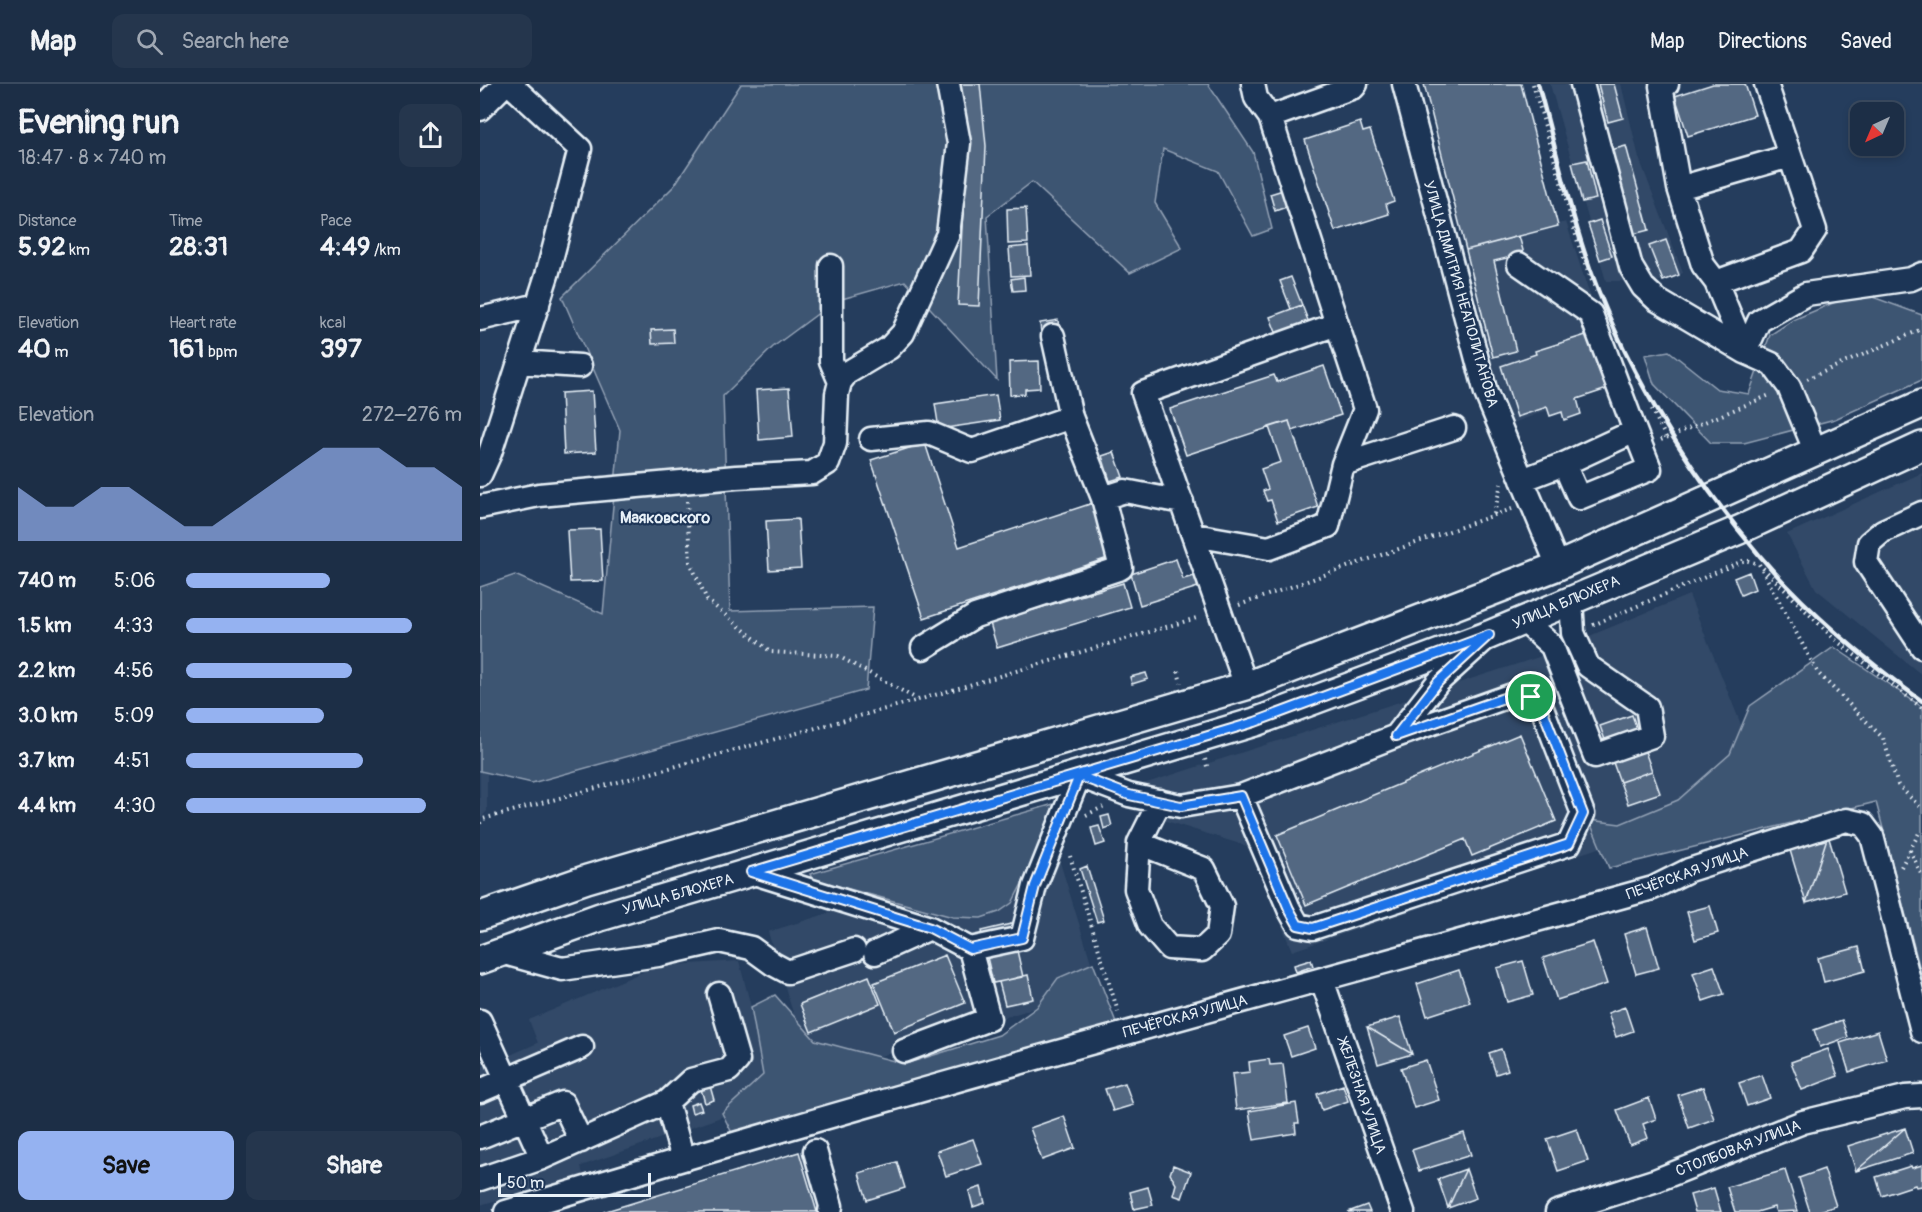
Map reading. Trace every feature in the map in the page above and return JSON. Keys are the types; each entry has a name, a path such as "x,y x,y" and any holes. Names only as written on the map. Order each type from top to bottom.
{"main road":[{"path":"480,916 587,879 1246,686 1558,566 1922,404"},
{"name":"УЛИЦА БЛЮХЕРА","path":"491,956 600,917 1255,722 1523,621 1739,530 1922,446"}],"street":[{"path":"480,109 505,84"},
{"path":"480,476 490,453 538,305 580,149 510,84"},
{"path":"480,507 539,495 736,477 812,473 828,463 835,443 837,394 840,382 847,373 889,348 903,333 948,234 959,143 948,84"},
{"path":"1194,535 1269,548 1328,526 1343,464 1365,409 1270,117 1256,98 1253,84"},
{"path":"1270,117 1354,87 1356,84"},
{"name":"УЛИЦА ДМИТРИЯ НЕАПОЛИТАНОВА","path":"1404,84 1486,393 1558,566"},
{"path":"1582,84 1631,267 1642,287 1664,305 1745,352 1772,364 1789,387 1815,450"},
{"path":"1667,84 1661,86 1678,188 1703,265 1716,282 1745,352"},
{"path":"1716,282 1801,251 1815,230 1766,84"},
{"path":"1678,188 1790,156"},
{"path":"1519,264 1591,314 1650,469 1579,498 1564,464"},
{"path":"831,266 831,362 840,382"},
{"path":"1745,352 1759,321 1806,294 1911,279 1922,274"},
{"path":"480,319 538,305"},
{"path":"1246,686 1143,393 1337,324"},
{"path":"923,648 975,616 1121,568 1103,498 1071,417 1053,336"},
{"path":"519,363 580,366"},
{"path":"871,439 928,433 972,451 1071,417"},
{"path":"1343,464 1454,428"},
{"path":"1522,480 1564,464 1635,431"},
{"path":"1103,498 1125,491 1182,502"},
{"path":"1922,513 1884,531 1869,543 1866,562 1922,647"},
{"path":"1523,621 1552,646 1595,756 1652,736 1647,707 1588,666 1573,633 1571,599"},
{"path":"1396,736 1438,682 1489,635"},
{"path":"751,872 930,928 970,949 1022,938 1035,886 1079,776 1129,795 1181,806 1241,796 1396,736 1515,694 1531,697 1542,708 1583,814 1569,844 1313,928 1298,925 1289,909 1241,796"},
{"path":"1139,843 1204,869 1222,906 1218,935 1202,950 1169,948 1150,926 1136,889 1139,843 1160,801"},
{"name":"ПЕЧЁРСКАЯ УЛИЦА","path":"506,1212 531,1208 683,1159 1125,1032 1653,888 1689,870 1846,820 1863,824 1872,836 1886,894"},
{"path":"1886,894 1922,1031"},
{"path":"491,956 562,969 658,954 719,941 751,948 788,972 865,952 930,928"},
{"path":"904,1051 989,1019 970,949"},
{"name":"ЖЕЛЕЗНАЯ УЛИЦА","path":"1322,980 1403,1212"},
{"path":"480,1179 542,1158 667,1102 691,1080 729,1070 738,1060 719,994"},
{"path":"480,1021 542,1158"},
{"path":"480,1091 582,1047"},
{"name":"СТОЛБОВАЯ УЛИЦА","path":"1557,1212 1657,1180 1803,1122 1905,1097 1922,1096"},
{"path":"667,1102 683,1159"},
{"path":"480,1137 563,1103 580,1141"},
{"path":"814,1151 831,1206 830,1212"}],"path":[{"path":"1533,84 1581,253 1597,294"},
{"path":"1651,407 1666,438"},
{"path":"686,483 690,562 707,600 771,652 838,656 918,700"},
{"path":"1573,633 1745,560 1759,564 1833,638 1922,708"},
{"path":"1759,564 1818,673 1883,738 1898,785 1922,809"},
{"path":"1082,821 1087,814 1129,795"},
{"path":"1886,894 1919,833 1922,832"},
{"path":"1073,848 1070,856 1125,1032"},
{"path":"1910,850 1922,876"}],"shaded area":[{"path":"741,84 1208,84 1253,152 1272,229 1253,236 1218,171 1163,149 1155,203 1182,248 1130,273 1032,182 987,216 997,380 905,281 835,301 773,347 723,396 730,611 873,607 866,690 532,783 480,771 480,587 515,575 603,614 620,430 562,297 674,186"},
{"path":"1424,84 1523,84 1558,224 1566,222 1588,290 1628,380 1513,423 1494,371"},
{"path":"1550,84 1621,84 1639,158 1683,273 1663,281 1606,281"},
{"path":"1859,292 1922,315 1922,380 1835,419 1744,443 1711,443 1654,384 1645,355 1669,351 1717,389 1749,394 1770,335 1793,320"},
{"path":"1922,473 1922,675 1816,589 1787,534"},
{"path":"1689,595 1766,787 1613,843 1292,951 1250,847 1121,807 1122,791 1536,658"},
{"path":"1834,647 1922,707 1922,977 1876,802 1609,868 1589,820 1620,824 1678,800 1730,754 1750,706"},
{"path":"480,770 487,770 487,811 480,819"},
{"path":"1054,804 1029,870 1012,903 999,912 981,918 953,917 812,879 810,874"},
{"path":"1054,843 1099,988 813,1077 768,932"},
{"path":"739,961 775,1098 581,1166 583,1175 480,1205 480,1068 538,1043 529,1020 657,966"},
{"path":"1093,963 1117,1025 734,1137 722,1113 763,1075 751,1007 775,995 815,1040 905,1064 999,1035 1037,1007 1058,978"}],"building":[{"path":"960,84 980,84 986,146 979,306 958,305 966,149"},
{"path":"1424,84 1521,84 1558,226 1466,250"},
{"path":"1598,84 1614,84 1623,118 1608,122"},
{"path":"1713,84 1745,84 1755,115 1688,136 1675,96"},
{"path":"1360,122 1363,132 1370,130 1394,201 1386,204 1389,214 1335,231 1305,140"},
{"path":"1626,146 1649,230 1629,235 1607,151"},
{"path":"1587,160 1596,199 1582,202 1572,163"},
{"path":"1283,190 1289,206 1275,211 1270,194"},
{"path":"1026,208 1028,243 1008,244 1007,209"},
{"path":"1600,220 1612,256 1600,260 1588,224"},
{"path":"1519,236 1524,254 1494,261 1516,351 1493,357 1466,250"},
{"path":"1666,240 1679,275 1663,281 1649,246"},
{"path":"1028,246 1030,275 1011,276 1009,248"},
{"path":"1024,277 1025,290 1013,291 1011,279"},
{"path":"1291,277 1302,305 1291,309 1280,281"},
{"path":"1302,305 1309,323 1277,335 1270,317"},
{"path":"1058,320 1059,331 1041,333 1040,323"},
{"path":"673,329 674,343 652,344 651,330"},
{"path":"1589,334 1607,389 1577,399 1581,414 1564,420 1562,412 1550,416 1547,407 1517,417 1501,366 1536,354 1535,351"},
{"path":"1039,361 1040,388 1025,389 1025,394 1010,395 1009,362"},
{"path":"1324,366 1341,415 1292,431 1289,421 1186,455 1170,409 1274,375 1277,382"},
{"path":"789,388 793,437 759,440 756,390"},
{"path":"592,391 596,452 564,454 561,393"},
{"path":"996,395 1000,420 939,429 935,404"},
{"path":"1289,421 1318,507 1278,521 1271,500 1267,501 1263,491 1268,489 1261,469 1281,462 1269,427"},
{"path":"925,443 959,547 1093,503 1111,557 924,618 871,460"},
{"path":"1114,452 1123,477 1110,481 1102,456"},
{"path":"798,519 801,568 769,570 766,521"},
{"path":"600,529 603,581 570,582 567,530"},
{"path":"1176,559 1183,579 1194,576 1198,587 1140,605 1131,574"},
{"path":"1749,572 1755,589 1741,595 1734,578"},
{"path":"1123,583 1130,607 997,648 990,623"},
{"path":"1146,673 1148,679 1132,684 1130,677"},
{"path":"1632,715 1652,771 1620,782 1600,726"},
{"path":"1520,734 1556,821 1472,856 1465,839 1306,905 1277,835"},
{"path":"1652,771 1660,793 1628,804 1620,782"},
{"path":"1109,815 1112,826 1104,829 1101,817"},
{"path":"1099,826 1105,843 1096,846 1091,828"},
{"path":"1828,835 1845,892 1806,903 1789,847"},
{"path":"1828,835 1806,903 1789,847"},
{"path":"1087,866 1104,920 1097,922 1080,869"},
{"path":"1710,906 1718,933 1695,940 1687,912"},
{"path":"1011,924 1023,977 993,983 981,931"},
{"path":"1647,927 1659,968 1636,974 1624,934"},
{"path":"1593,942 1607,984 1557,1000 1543,958"},
{"path":"1859,947 1865,971 1824,982 1818,958"},
{"path":"945,955 965,1003 894,1032 874,983"},
{"path":"1311,960 1313,966 1296,972 1294,965"},
{"path":"1523,961 1533,995 1507,1002 1497,968"},
{"path":"1714,966 1724,994 1703,1001 1693,973"},
{"path":"1459,970 1470,1002 1427,1016 1417,984"},
{"path":"1028,975 1033,999 1005,1005 999,982"},
{"path":"869,976 880,1004 811,1032 800,1004"},
{"path":"1625,1007 1633,1031 1616,1037 1608,1013"},
{"path":"1400,1017 1412,1054 1378,1064 1367,1027"},
{"path":"1400,1017 1412,1054 1367,1027"},
{"path":"1842,1020 1848,1037 1820,1047 1814,1030"},
{"path":"1308,1028 1315,1048 1291,1056 1284,1036"},
{"path":"1878,1031 1887,1060 1849,1072 1840,1043"},
{"path":"1501,1049 1508,1070 1496,1074 1489,1053"},
{"path":"1828,1049 1838,1076 1802,1090 1791,1062"},
{"path":"1269,1059 1270,1065 1283,1064 1288,1103 1236,1110 1232,1074 1250,1072 1249,1062"},
{"path":"1426,1060 1439,1100 1414,1108 1401,1068"},
{"path":"1762,1075 1770,1098 1747,1106 1739,1083"},
{"path":"1125,1083 1133,1105 1113,1111 1105,1089"},
{"path":"1343,1085 1348,1101 1322,1110 1317,1094"},
{"path":"710,1086 714,1100 705,1103 701,1089"},
{"path":"1703,1087 1714,1119 1689,1128 1678,1095"},
{"path":"1649,1098 1656,1119 1643,1124 1648,1138 1630,1145 1617,1110"},
{"path":"699,1102 702,1110 692,1113 690,1105"},
{"path":"1296,1103 1299,1123 1295,1123 1296,1133 1254,1140 1249,1111"},
{"path":"1064,1116 1075,1148 1042,1160 1030,1128"},
{"path":"1905,1128 1913,1153 1856,1171 1848,1146"},
{"path":"1905,1128 1856,1171 1848,1146"},
{"path":"1577,1129 1588,1161 1558,1171 1547,1139"},
{"path":"1464,1133 1471,1155 1419,1171 1412,1150"},
{"path":"973,1139 982,1164 946,1176 937,1151"},
{"path":"799,1152 817,1212 603,1212"},
{"path":"897,1162 905,1188 867,1200 859,1173"},
{"path":"1173,1165 1191,1172 1182,1198 1173,1195 1176,1184 1170,1174"},
{"path":"1922,1165 1922,1186 1916,1187 1915,1185 1882,1196 1876,1177 1911,1166 1912,1168"},
{"path":"1466,1169 1476,1198 1448,1208 1438,1179"},
{"path":"1466,1169 1476,1198 1448,1208"},
{"path":"1824,1169 1836,1206 1810,1212 1799,1178"},
{"path":"1785,1170 1798,1211 1776,1212 1774,1207 1757,1212 1735,1212 1727,1187"},
{"path":"981,1187 985,1203 973,1207 969,1191"},
{"path":"1148,1187 1153,1205 1134,1209 1130,1192"},
{"path":"1714,1188 1721,1212 1695,1212 1690,1195"},
{"path":"1367,1205 1370,1212 1348,1212"}],"railway":[{"path":"1538,84 1571,209 1599,292 1636,372 1681,450 1706,487 1760,556 1797,596 1837,633 1922,701"}],"district":[{"name":"Маяковского","path":"665,517"}],"route":[{"path":"1489,635 1438,682 1396,736 1515,694 1531,697 1542,708 1583,814 1569,844 1313,928 1298,925 1289,909 1241,796 1181,806 1129,795 1079,776 1035,886 1022,938 970,949 930,928 886,912 751,872 1181,746 1255,722 1489,635"}]}
